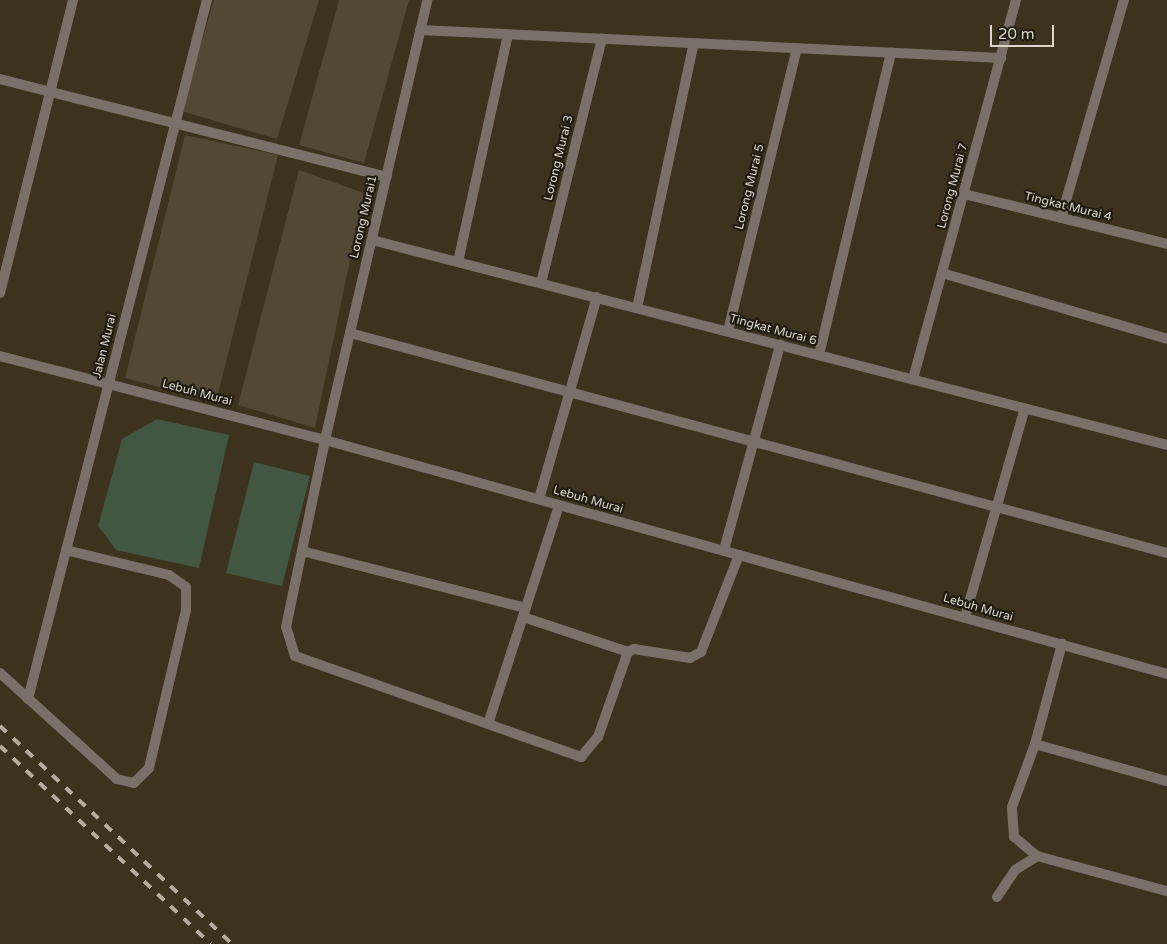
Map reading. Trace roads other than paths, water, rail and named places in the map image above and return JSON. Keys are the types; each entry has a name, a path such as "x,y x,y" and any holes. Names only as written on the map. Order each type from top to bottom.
{"street":[{"path":"0,293 73,0"},
{"name":"Jalan Murai","path":"28,698 206,0"},
{"name":"Lorong Murai1","path":"428,0 325,440 286,627 295,656 488,724"},
{"name":"Lorong Murai 7","path":"913,379 1016,0"},
{"path":"1061,218 1124,0"},
{"path":"420,30 1001,58"},
{"path":"458,262 508,34"},
{"name":"Lorong Murai 3","path":"541,283 602,39"},
{"path":"637,308 694,43"},
{"name":"Lorong Murai 5","path":"728,332 796,48"},
{"path":"819,355 891,52"},
{"path":"0,79 386,177"},
{"name":"Tingkat Murai 4","path":"964,194 1167,244"},
{"name":"Tingkat Murai 6","path":"372,240 1167,445"},
{"path":"942,273 1167,339"},
{"path":"539,499 597,298"},
{"path":"350,333 1167,553"},
{"path":"724,550 780,345"},
{"name":"Lebuh Murai","path":"0,356 325,440 1167,674"},
{"path":"965,617 1025,408"},
{"path":"559,505 488,724 582,757 598,737 628,652 634,649 690,658 701,652 739,555"},
{"path":"0,673 117,779 134,783 149,768 186,610 186,586 169,575 66,550"},
{"path":"302,551 524,612 628,652"},
{"path":"1062,644 1035,744 1012,807 1014,837 1037,856 1167,891"},
{"path":"1035,744 1167,781"},
{"path":"997,897 1015,870 1037,856"}],"railway":[{"path":"0,726 232,944"},
{"path":"0,746 211,944"}]}
